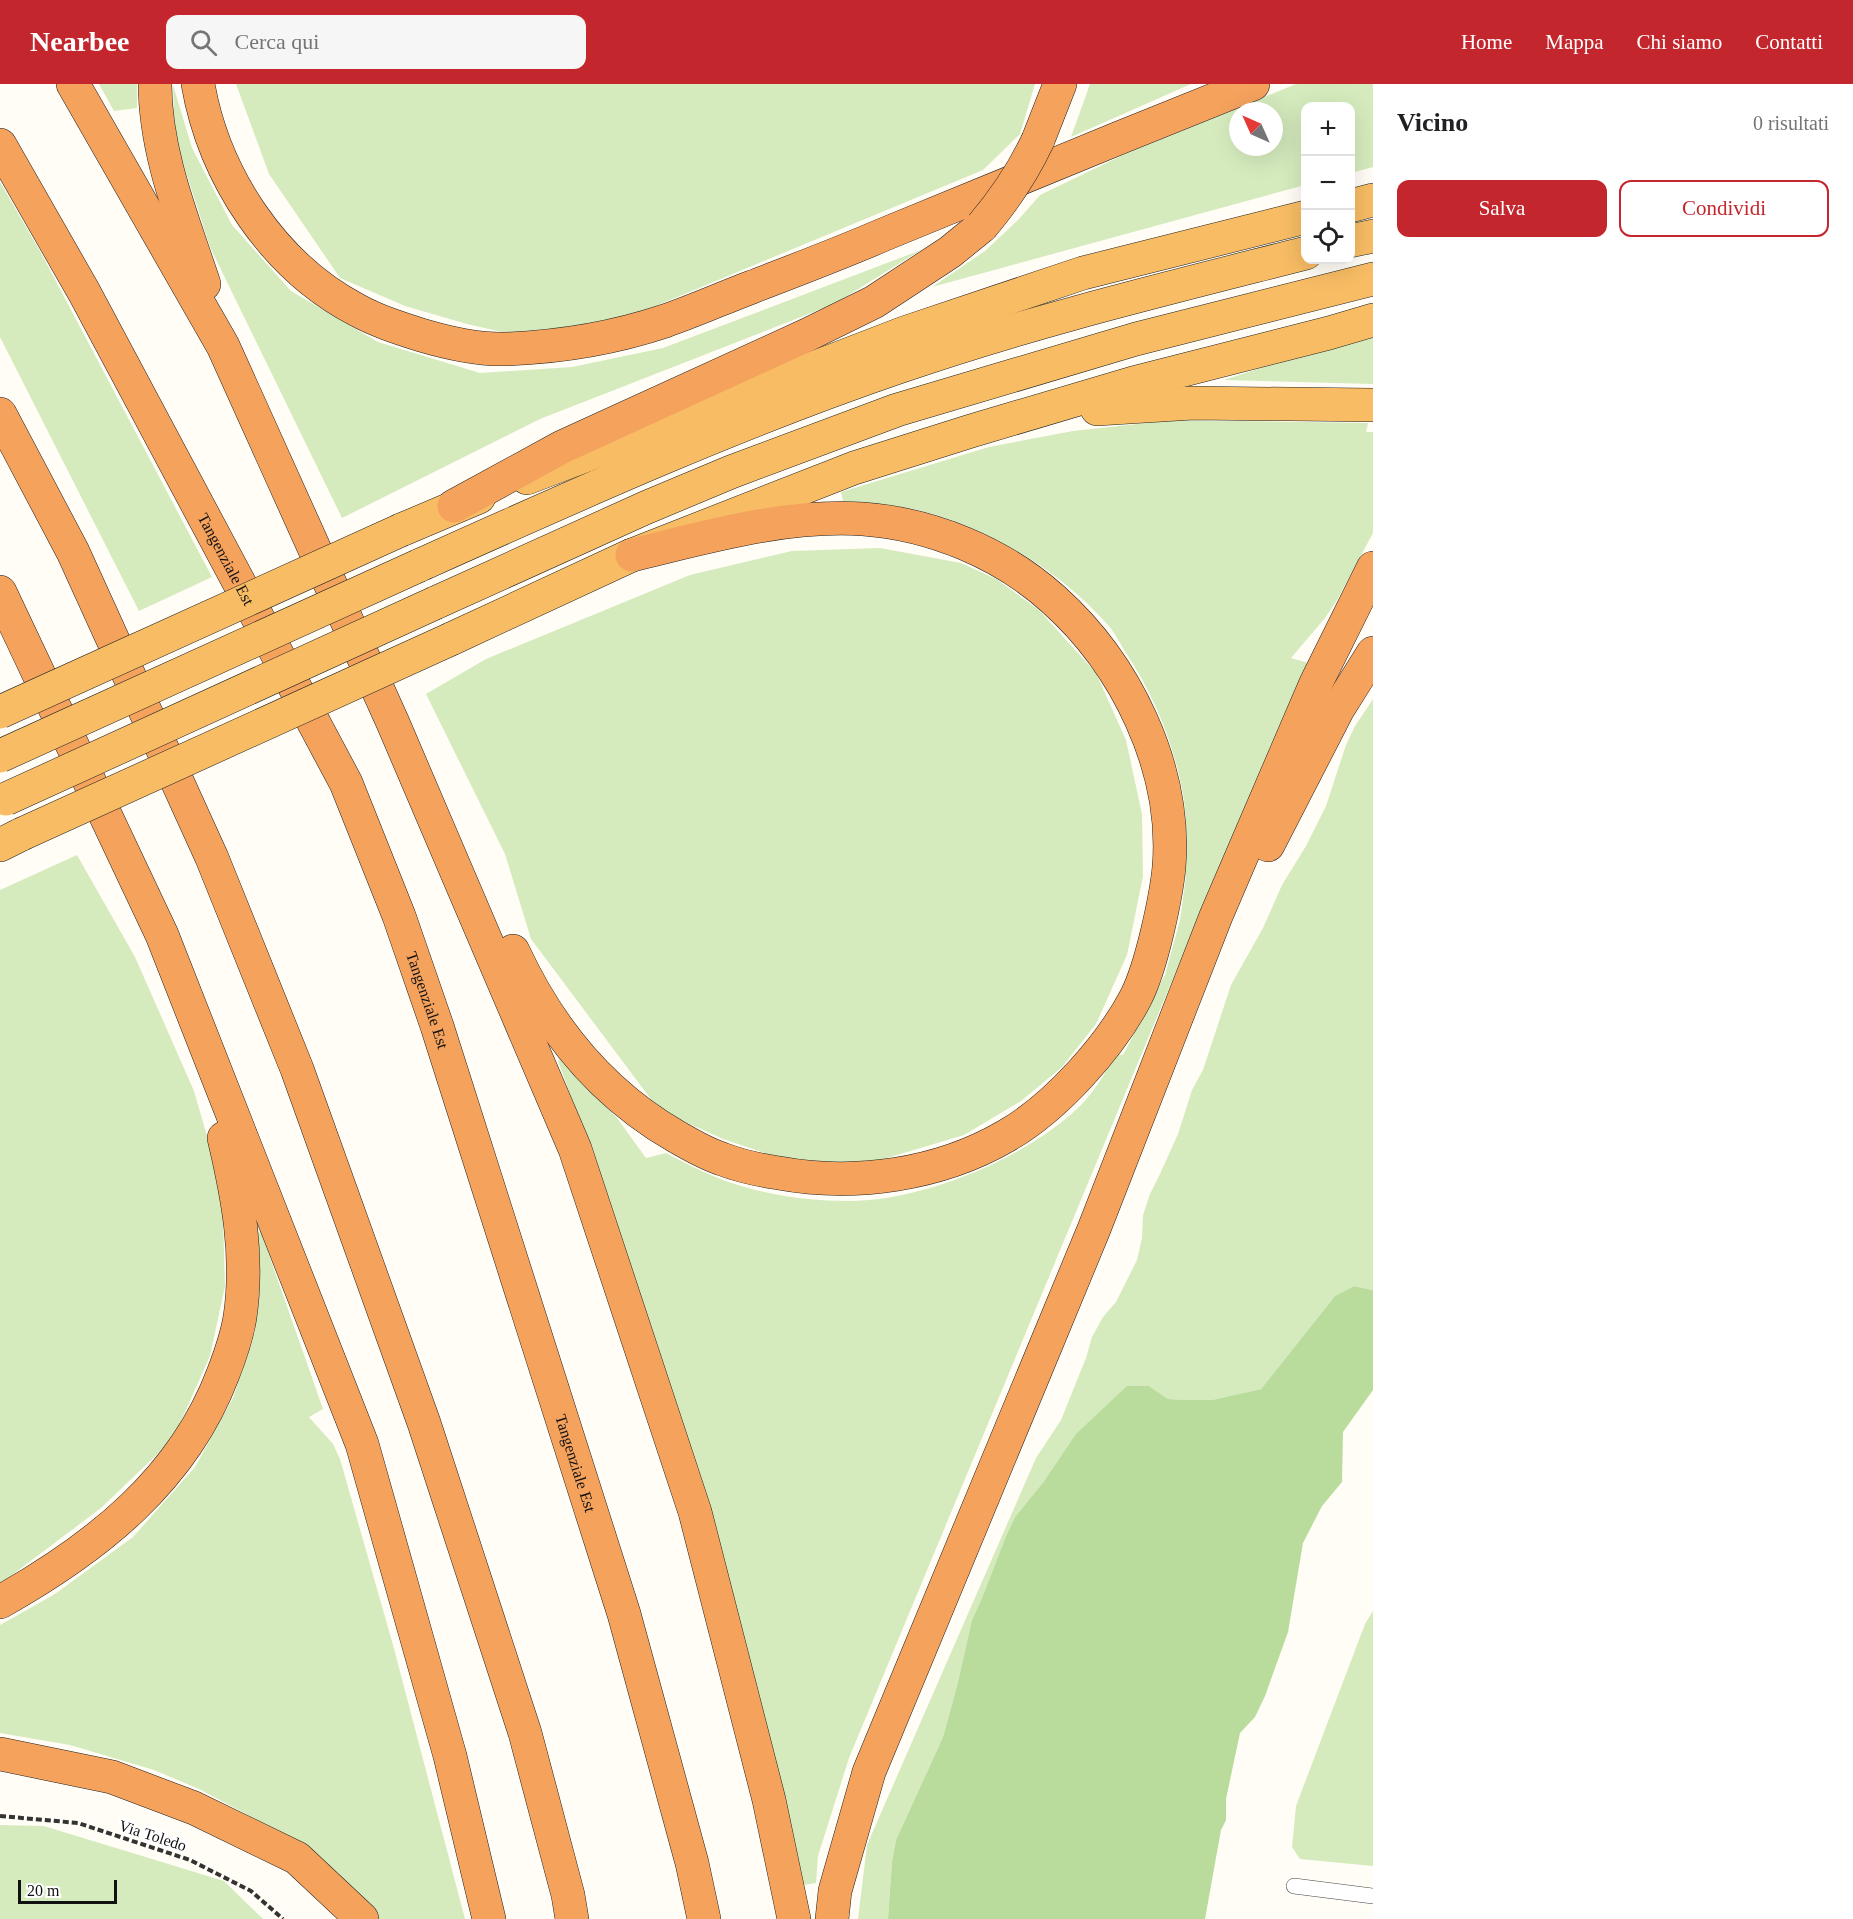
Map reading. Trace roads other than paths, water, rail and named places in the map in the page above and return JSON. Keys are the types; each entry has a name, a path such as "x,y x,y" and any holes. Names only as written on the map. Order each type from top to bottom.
{"highway":[{"path":"73,84 223,346 393,723 575,1149 695,1512 769,1800 794,1919"},
{"path":"155,84 158,128 170,177 223,346"},
{"path":"198,84 206,121 232,183 274,244 302,272 327,292 357,310 390,325 466,346 503,350 588,341 665,321 1253,84"},
{"path":"454,506 562,447 797,340 874,302 942,258 982,226 1009,193 1038,140 1060,84"},
{"name":"Tangenziale Est","path":"0,145 84,292 346,783 395,905 437,1026 624,1614 692,1863 704,1919"},
{"path":"1355,205 1373,200"},
{"path":"0,712 454,506 904,333 1083,273 1301,218"},
{"path":"1355,240 1373,236"},
{"path":"0,756 537,513 773,413 898,367 1074,312 1301,254"},
{"path":"3,801 645,508 753,464 897,410 1136,339 1373,279"},
{"path":"11,839 632,555 844,472 1132,383 1373,320"},
{"path":"971,431 1083,410 1143,405 1235,402 1373,405"},
{"path":"0,414 73,552 212,858 297,1070 424,1423 525,1733 568,1895 572,1919"},
{"path":"393,723 425,760 441,789 527,981 543,1010 582,1061 608,1088 659,1127 717,1158 756,1169 819,1179 851,1179 902,1173 934,1166 963,1156 1008,1135 1044,1108 1080,1074 1113,1035 1137,995 1152,954 1163,909 1169,866 1169,830 1163,788 1154,752 1139,714 1121,680 1098,646 1073,616 1015,570 981,551 942,535 902,524 864,519 825,519 781,523 734,531 632,555"},
{"path":"831,1919 835,1891 869,1772 1094,1229 1221,905 1316,683 1373,568"},
{"path":"0,592 162,935 362,1444 450,1756 489,1919"},
{"path":"1094,1229 1124,1176 1155,1113 1269,844 1338,709 1373,653"},
{"path":"0,1602 37,1581 86,1548 130,1510 168,1472 192,1438 215,1394 240,1319 243,1240 236,1190 223,1132 185,1023 162,935"},
{"path":"0,1754 112,1777 194,1808 297,1858 362,1919"}],"lane":[{"path":"1294,1886 1373,1896"}]}
